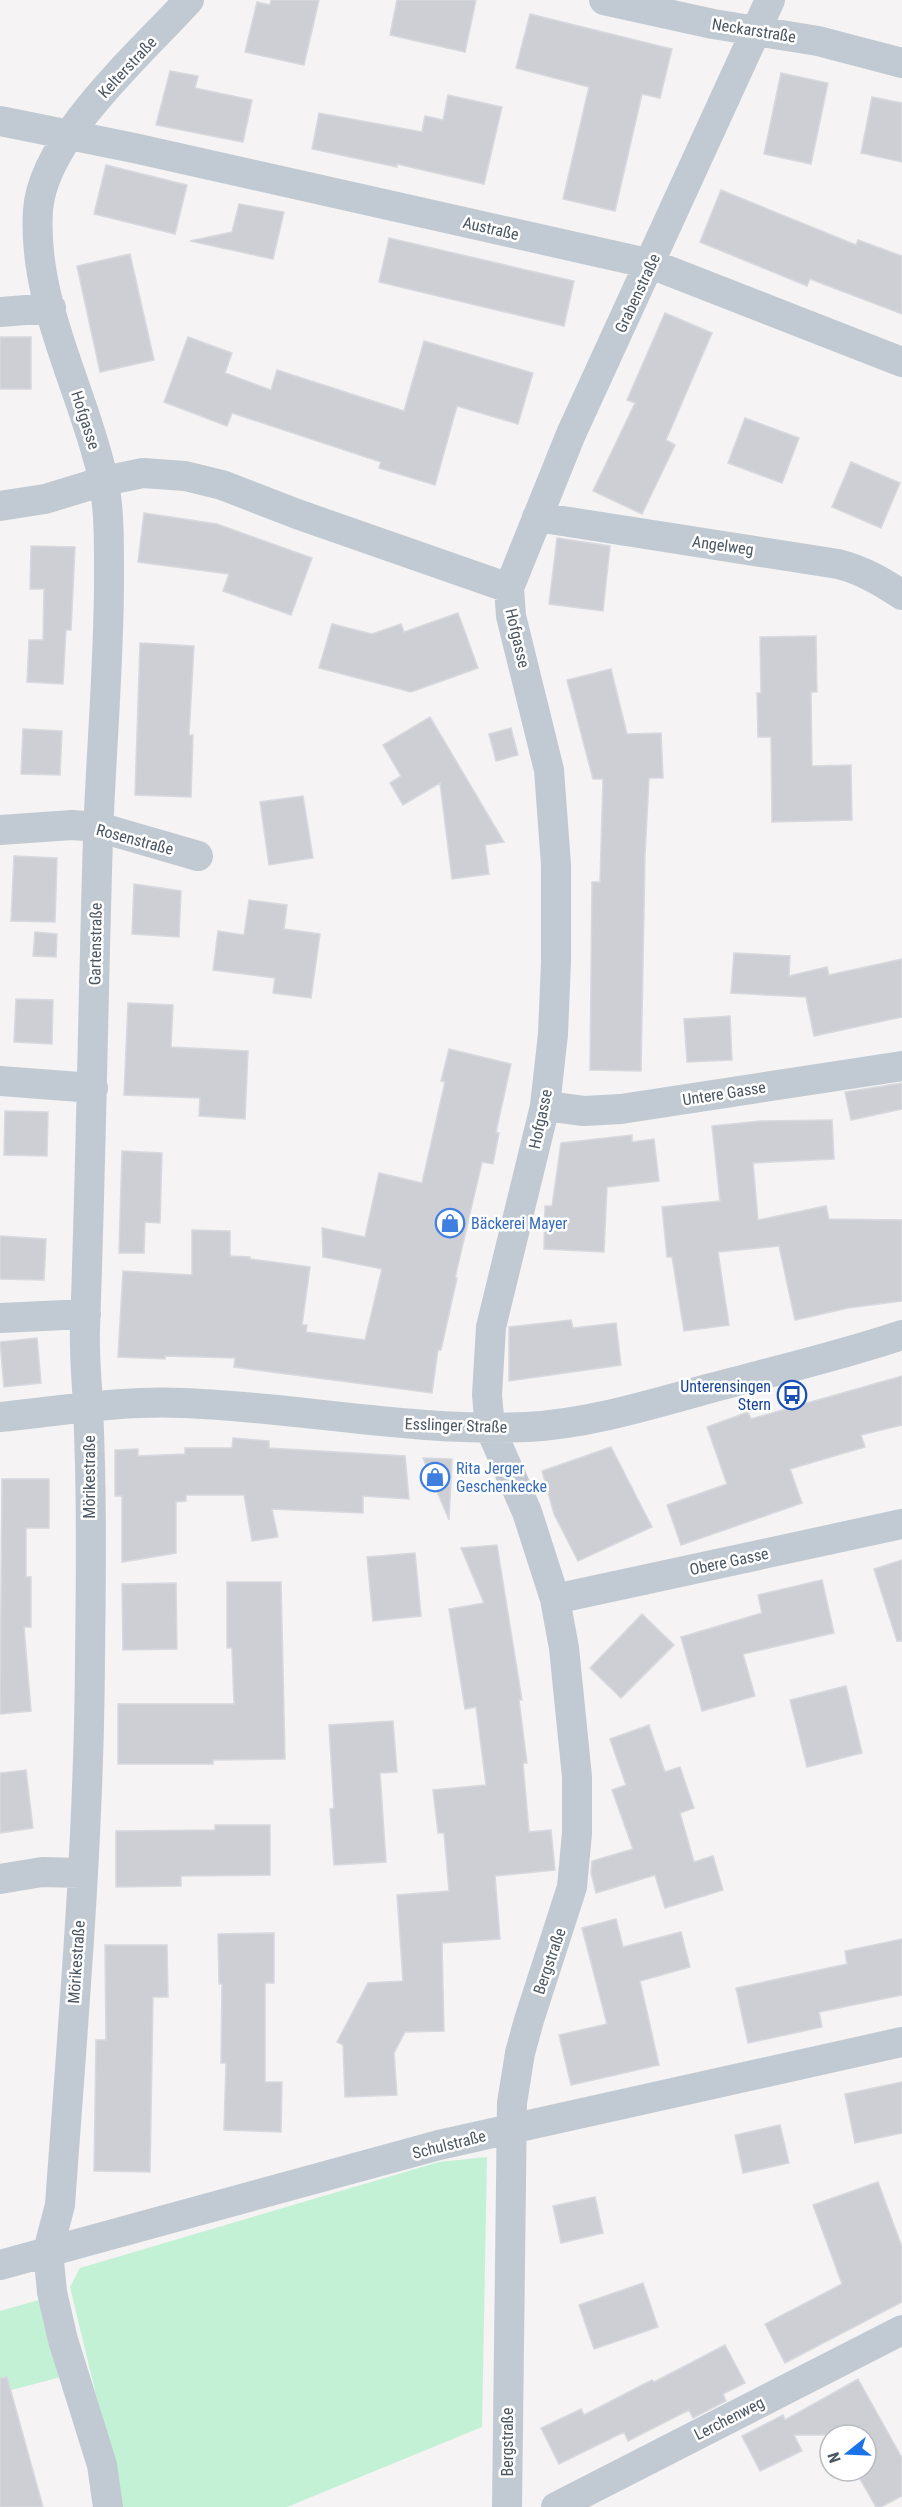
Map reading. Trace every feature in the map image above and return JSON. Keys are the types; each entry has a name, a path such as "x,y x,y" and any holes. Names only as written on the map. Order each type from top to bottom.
{"street":[{"name":"Kelterstraße","path":"68,135 99,97 189,0"},
{"name":"Neckarstraße","path":"604,0 681,17 818,41 902,63"},
{"name":"Grabenstraße","path":"509,588 572,434 770,0"},
{"name":"Austraße","path":"0,121 651,264 902,362"},
{"name":"Hofgasse","path":"68,135 47,174 38,205 40,251 51,308 104,481 143,473 204,479 509,588 511,616 549,770 556,865 554,1034 545,1106 491,1327 487,1395 490,1428"},
{"path":"0,312 51,308"},
{"path":"0,506 45,499 104,481"},
{"name":"Gartenstraße","path":"88,1408 85,1358 86,1314 99,827 109,595 109,533 104,481"},
{"name":"Angelweg","path":"537,517 838,564 859,570 882,581 902,595"},
{"name":"Rosenstraße","path":"0,830 72,825 99,827 198,856"},
{"name":"Untere Gasse","path":"545,1106 584,1111 621,1109 902,1066"},
{"path":"0,1081 93,1088"},
{"path":"0,1318 86,1314"},
{"name":"Esslinger Straße","path":"0,1417 88,1408 181,1403 416,1425 490,1428 553,1424 619,1411 781,1370 902,1335"},
{"name":"Mörikestraße","path":"88,1408 90,1659 82,1873 60,2205 48,2251 52,2292 63,2340 102,2465 108,2507"},
{"name":"Bergstraße","path":"490,1428 526,1512 555,1599 564,1648 577,1777 572,1887 520,2053 514,2080 507,2507"},
{"name":"Obere Gasse","path":"555,1599 902,1524"},
{"path":"0,1879 42,1872 82,1873"},
{"name":"Schulstraße","path":"0,2265 376,2162 512,2129 902,2042"},
{"name":"Lerchenweg","path":"556,2507 902,2330"}],"green space":[{"path":"487,2157 482,2427 287,2507 123,2507 70,2287 80,2268 439,2162"},
{"path":"42,2299 61,2377 0,2393 0,2311"}],"building":[{"path":"271,0 319,0 304,65 245,52 257,2 270,5"},
{"path":"397,0 476,0 465,52 390,35"},
{"path":"530,14 672,49 660,98 642,94 615,211 563,199 589,87 516,68"},
{"path":"170,71 198,76 195,88 252,100 243,142 156,125"},
{"path":"781,73 828,83 811,164 764,154"},
{"path":"448,95 502,107 484,184 397,164 397,167 312,149 319,113 422,132 425,116 443,120"},
{"path":"872,97 902,103 902,162 861,153"},
{"path":"106,165 187,185 175,234 94,214"},
{"path":"721,190 856,245 858,240 902,256 902,314 810,279 807,286 700,242"},
{"path":"239,204 284,212 273,259 190,241 232,232"},
{"path":"389,238 574,281 564,326 379,282"},
{"path":"130,254 154,360 100,372 77,266"},
{"path":"665,313 712,333 666,440 675,445 642,514 593,491 635,403 627,400"},
{"path":"0,337 31,337 31,389 0,389"},
{"path":"188,337 232,353 225,373 271,390 277,370 404,411 424,341 533,373 518,424 457,406 435,485 379,468 381,462 232,413 227,426 164,402"},
{"path":"745,418 799,438 782,483 728,463"},
{"path":"851,462 900,483 881,528 832,507"},
{"path":"144,513 217,524 312,558 291,615 223,591 229,574 138,562"},
{"path":"557,538 610,546 603,611 549,604"},
{"path":"31,546 75,547 71,630 66,630 63,684 27,682 29,640 43,640 44,589 30,589"},
{"path":"458,613 478,668 411,692 319,668 332,624 372,634 401,624 404,632"},
{"path":"816,636 817,692 811,692 812,766 851,765 852,820 772,822 771,737 758,737 757,693 761,693 760,637"},
{"path":"140,643 194,646 189,735 193,735 191,797 135,795"},
{"path":"611,669 627,734 661,733 663,778 649,778 645,855 641,1071 590,1070 592,882 600,882 603,779 593,779 567,680"},
{"path":"430,717 504,842 485,845 489,874 452,879 440,783 403,805 390,783 401,776 383,745"},
{"path":"511,728 518,755 496,761 489,734"},
{"path":"23,729 62,731 60,775 21,774"},
{"path":"303,796 313,858 269,865 260,802"},
{"path":"14,856 57,858 55,922 11,921"},
{"path":"134,884 181,891 179,937 132,934"},
{"path":"249,900 287,905 284,929 320,934 311,998 273,993 275,978 213,970 218,931 244,935"},
{"path":"35,932 57,934 56,957 33,956"},
{"path":"734,953 790,956 789,976 827,967 829,975 902,959 902,1017 814,1036 806,997 731,993"},
{"path":"16,999 53,1000 52,1044 14,1042"},
{"path":"128,1003 173,1005 171,1047 248,1051 245,1119 199,1116 200,1098 124,1095"},
{"path":"730,1016 732,1060 687,1062 684,1019"},
{"path":"449,1049 511,1064 496,1132 499,1133 493,1164 482,1162 441,1350 438,1350 432,1393 234,1367 235,1358 118,1357 123,1271 192,1275 192,1230 230,1231 230,1256 310,1267 302,1325 307,1325 306,1332 365,1340 382,1269 323,1257 322,1228 365,1237 379,1173 422,1183 445,1082 441,1081"},
{"path":"902,1083 902,1109 851,1120 845,1092"},
{"path":"5,1111 48,1112 47,1156 4,1155"},
{"path":"832,1120 834,1159 753,1163 758,1220 826,1206 829,1219 902,1220 902,1301 848,1308 795,1320 779,1246 718,1252 729,1325 684,1331 672,1257 667,1257 662,1207 720,1201 712,1126 761,1121"},
{"path":"632,1135 632,1142 654,1139 659,1181 607,1187 604,1252 544,1249 545,1206 552,1206 561,1143"},
{"path":"122,1151 162,1153 160,1223 145,1222 144,1253 119,1253"},
{"path":"0,1236 46,1239 44,1280 0,1279"},
{"path":"571,1320 573,1328 616,1323 621,1365 509,1381 509,1327"},
{"path":"37,1338 41,1383 4,1387 0,1342"},
{"path":"902,1376 902,1425 861,1435 865,1447 790,1469 802,1503 681,1545 667,1505 727,1484 707,1427 748,1412 751,1419"},
{"path":"233,1438 269,1441 269,1448 405,1456 409,1499 363,1496 363,1513 272,1509 278,1537 252,1541 244,1495 186,1495 186,1501 176,1502 176,1553 122,1562 122,1496 115,1496 115,1450 138,1449 138,1456 185,1454 185,1448 232,1448"},
{"path":"611,1447 652,1527 578,1561 554,1514 542,1471"},
{"path":"423,1458 452,1459 449,1520"},
{"path":"2,1479 49,1479 49,1528 26,1528 26,1577 31,1577 31,1627 24,1627 31,1711 0,1714"},
{"path":"497,1545 522,1700 519,1700 527,1763 523,1763 529,1832 551,1830 555,1870 495,1876 500,1939 442,1943 444,2031 405,2032 394,2053 397,2095 345,2097 343,2045 337,2042 368,1983 403,1981 397,1895 449,1891 444,1833 438,1833 433,1790 486,1785 476,1707 465,1709 449,1609 484,1603 461,1548"},
{"path":"415,1553 421,1616 373,1621 367,1557"},
{"path":"902,1560 902,1641 897,1641 874,1569"},
{"path":"822,1580 834,1633 743,1654 755,1696 702,1711 681,1637 762,1613 758,1595"},
{"path":"227,1582 281,1582 285,1759 213,1760 213,1764 118,1764 118,1704 234,1704 232,1648 227,1648"},
{"path":"176,1583 177,1649 123,1650 122,1584"},
{"path":"642,1614 674,1645 621,1698 590,1668"},
{"path":"846,1686 862,1753 807,1767 790,1700"},
{"path":"393,1721 397,1772 380,1773 386,1862 334,1865 330,1809 334,1808 329,1725"},
{"path":"649,1725 665,1772 680,1767 694,1808 680,1813 694,1862 713,1856 723,1890 665,1908 655,1875 596,1893 591,1873 592,1861 633,1849 612,1790 626,1785 610,1739"},
{"path":"26,1770 33,1828 0,1833 0,1773"},
{"path":"215,1825 270,1825 270,1875 181,1876 181,1886 116,1887 116,1831 215,1830"},
{"path":"616,1919 623,1947 681,1932 690,1967 640,1981 659,2065 571,2085 559,2035 607,2024 582,1928"},
{"path":"274,1933 274,1983 265,1983 265,2082 282,2082 281,2132 224,2130 226,2063 221,2063 222,1984 219,1984 218,1934"},
{"path":"902,1939 902,1995 819,2012 822,2027 748,2043 736,1988 847,1964 845,1951"},
{"path":"105,1945 167,1945 168,1997 153,1997 150,2172 94,2171 96,2040 106,2040"},
{"path":"902,2082 902,2133 855,2143 845,2094"},
{"path":"780,2125 789,2163 743,2173 735,2135"},
{"path":"878,2182 902,2247 902,2302 785,2363 765,2324 842,2284 813,2205"},
{"path":"595,2197 603,2233 561,2243 553,2206"},
{"path":"643,2283 658,2327 594,2349 579,2305"},
{"path":"725,2345 745,2383 723,2394 726,2401 693,2418 689,2410 628,2441 624,2432 559,2464 541,2428 581,2409 584,2415"},
{"path":"7,2377 43,2507 0,2507 0,2378"},
{"path":"858,2379 902,2458 902,2496 881,2507 876,2507 862,2483 878,2483 878,2423 818,2423 818,2435 794,2435 802,2451 760,2471 742,2436 783,2415 785,2420"}],"place":[{"name":"Bäckerei Mayer","path":"450,1223"},
{"name":"Unterensingen Stern","path":"792,1395"},
{"name":"Rita Jerger Geschenkecke","path":"435,1477"}]}
